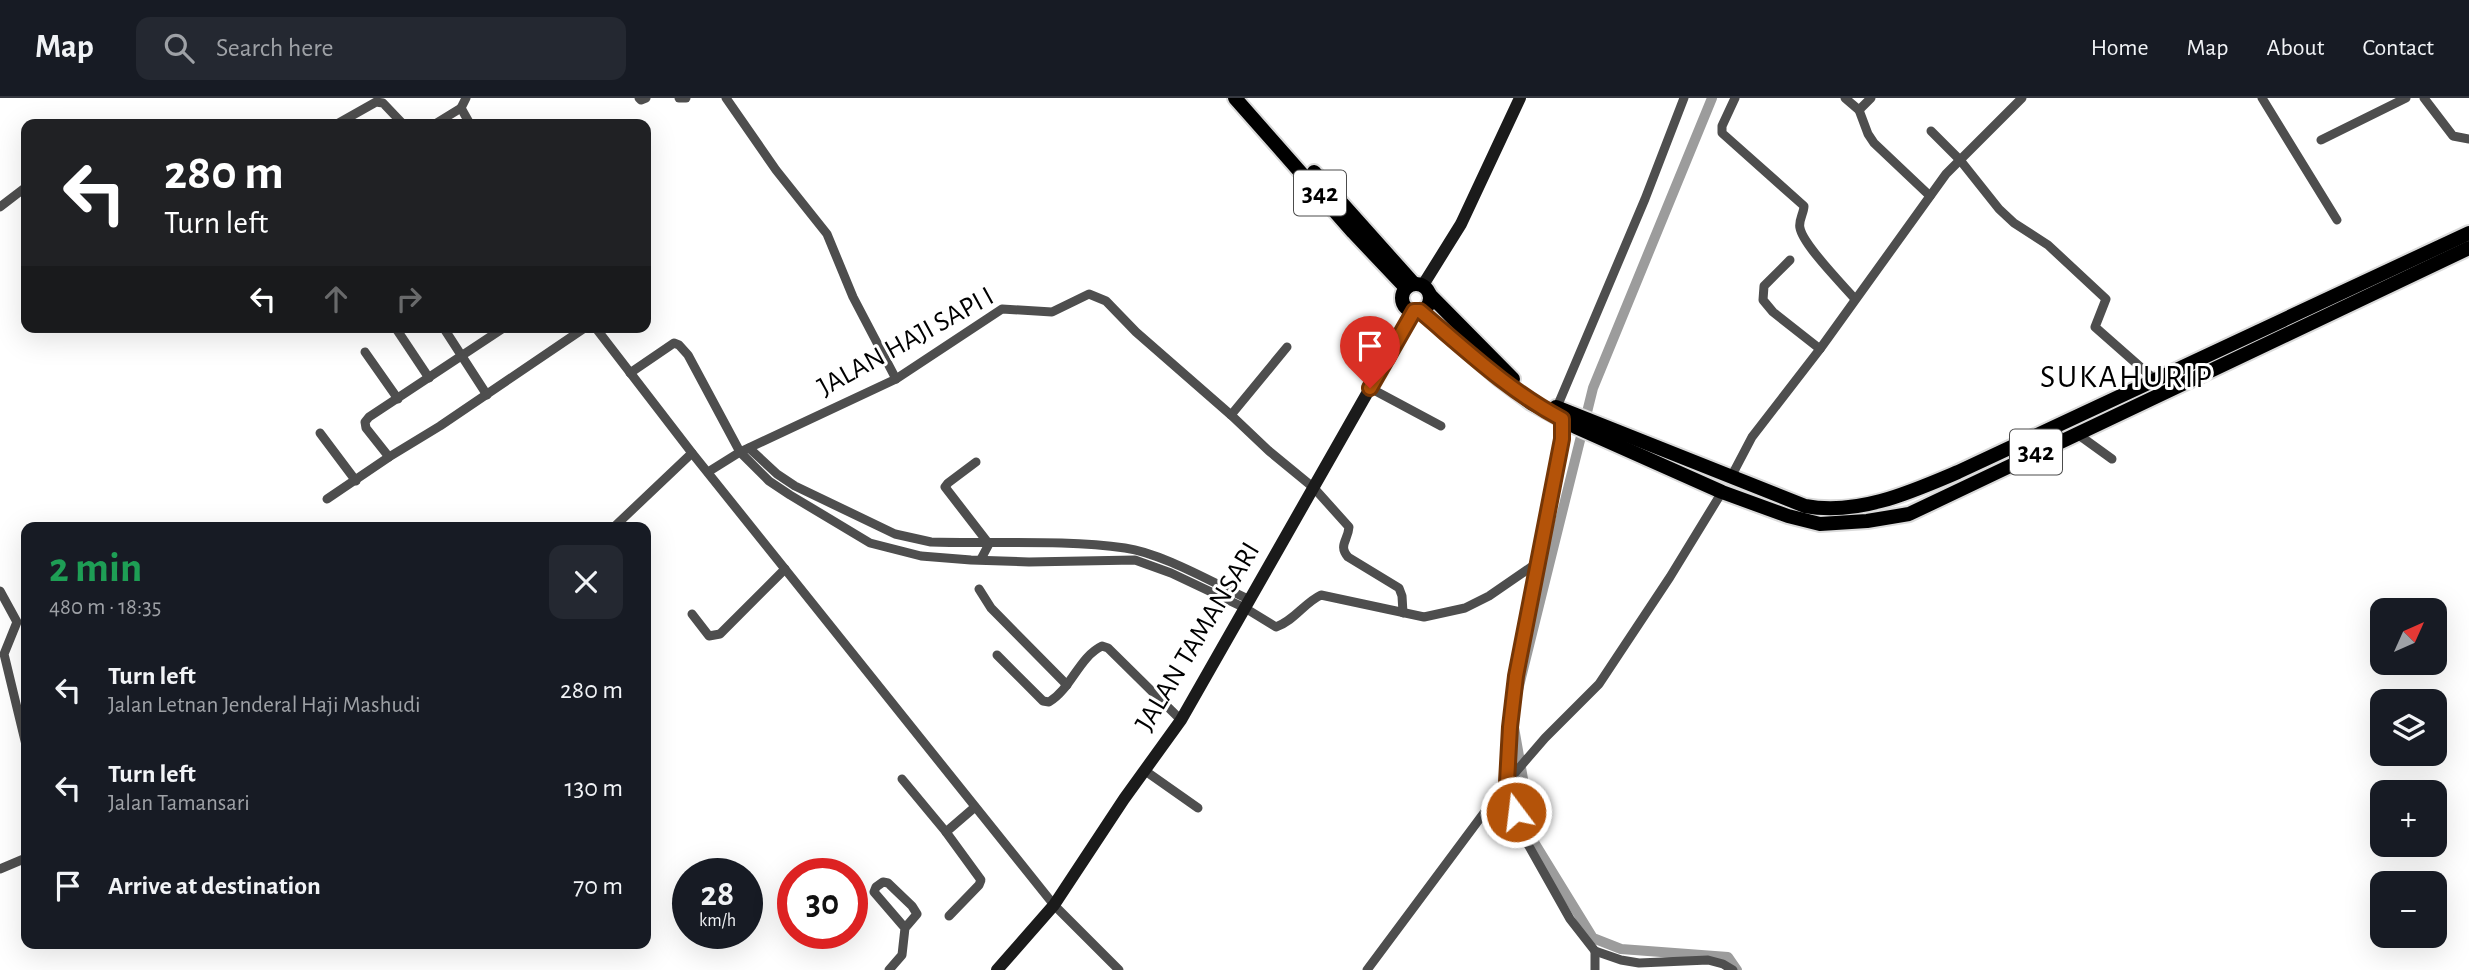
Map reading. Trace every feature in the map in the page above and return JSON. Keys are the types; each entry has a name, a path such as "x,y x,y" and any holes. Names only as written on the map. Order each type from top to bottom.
{"main road":[{"name":"342","path":"1235,98 1353,232 1418,288 1520,385 1563,415"},
{"name":"342","path":"1248,98 1418,288"},
{"path":"1418,288 1428,305 1417,311 1408,309 1402,299 1418,288 1461,224 1520,98"},
{"name":"342","path":"1417,311 1531,403 1622,440 1722,492 1788,516 1820,524 1867,522 1909,513 2076,433 2173,379 2469,233"},
{"name":"342","path":"1622,440 1731,477 1805,506 1863,505 1906,494 2154,379 2173,379 2469,248"},
{"name":"JALAN TAMANSARI","path":"997,970 1054,905 1181,720 1370,388 1417,311"},
{"path":"1989,457 1996,471"},
{"path":"1819,507 1820,524"}],"street":[{"path":"443,119 461,108 466,98"},
{"path":"639,98 646,98"},
{"path":"679,98 686,98"},
{"path":"726,98 776,170 827,234 853,298 896,379"},
{"path":"1684,98 1563,415 1562,439 1516,676 1510,727 1510,779 1526,841 1570,919 1595,951 1621,960 1660,967 1708,960 1733,970"},
{"path":"1735,98 1722,126 1722,133 1804,206 1801,230 1812,248 1855,299"},
{"path":"1845,98 1859,110 1874,143 1930,196"},
{"path":"1859,110 1871,98"},
{"path":"1731,477 1752,437 1820,349 1946,174 2022,98"},
{"path":"2262,98 2337,220"},
{"path":"2321,140 2406,98"},
{"path":"2424,98 2453,135 2469,139"},
{"path":"346,119 376,102 383,103 398,119"},
{"path":"461,108 467,119"},
{"path":"1931,131 1960,160 2006,216 2048,245 2106,299 2095,327 2154,379"},
{"path":"0,207 21,191"},
{"path":"1790,260 1767,282 1763,289 1763,300 1787,325 1820,349"},
{"name":"JALAN HAJI SAPI I","path":"708,472 745,450 896,379 1002,309 1052,312 1089,294 1106,301 1136,332 1314,488 1349,527 1342,546 1343,551 1348,557 1399,588 1403,613"},
{"path":"399,333 429,378"},
{"path":"447,333 487,395"},
{"path":"389,457 366,428 365,422 496,333"},
{"path":"327,499 577,333"},
{"path":"600,333 692,453 1054,905 1119,970"},
{"path":"630,373 665,348 677,344 688,355 745,450 769,481 870,543 920,556 1029,562 1135,560 1248,604"},
{"path":"1231,415 1287,347"},
{"path":"365,352 398,399"},
{"path":"1370,388 1441,426"},
{"path":"320,433 356,481"},
{"path":"2076,433 2112,459"},
{"path":"745,450 795,486 895,534 931,542 1072,544 1126,548 1149,554 1248,604 1276,627 1287,623 1314,598 1321,595 1424,617 1465,608 1489,596 1537,564"},
{"path":"619,522 692,453"},
{"path":"976,463 945,487 989,544"},
{"path":"1367,970 1510,779 1545,738 1599,684 1722,492"},
{"path":"981,559 989,544"},
{"path":"692,614 709,636 720,634 785,569"},
{"path":"979,589 991,608 1067,685"},
{"path":"0,591 17,622 4,654 21,724"},
{"path":"998,655 1043,701 1049,702 1057,697 1097,648 1108,648 1181,720"},
{"path":"1144,771 1198,808"},
{"path":"902,779 981,880 949,916"},
{"path":"946,832 975,807"},
{"path":"0,869 21,860"},
{"path":"889,970 902,955 905,928 917,914 885,881 876,887 874,892 905,928"},
{"path":"1595,951 1595,970"}],"waterway":[{"path":"1516,698 1593,388 1712,98"},
{"path":"1512,716 1534,842 1593,938 1621,949 1728,957 1737,970"}],"district":[{"name":"SUKAHURIP","path":"2127,377"}],"route":[{"path":"1370,388 1414,311 1420,311 1511,389 1562,419 1562,439 1516,676 1510,727 1507,782 1516,812"}]}
